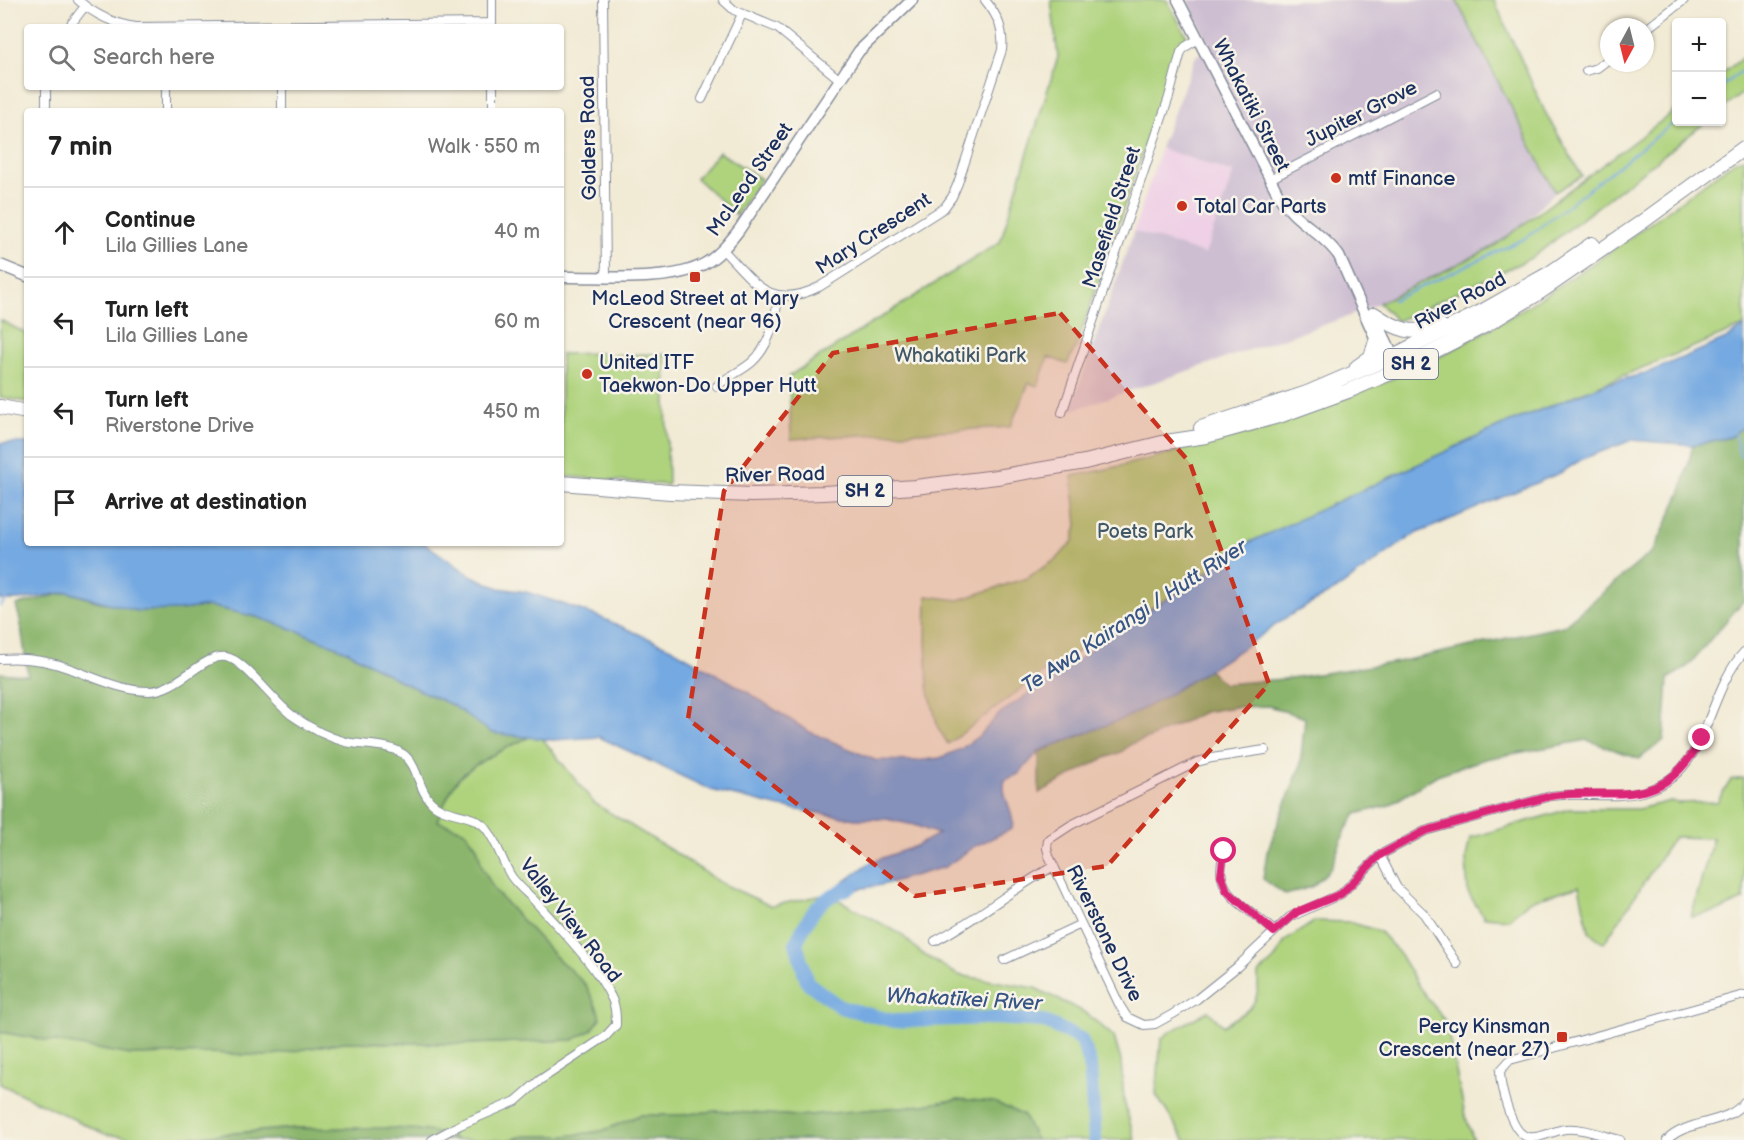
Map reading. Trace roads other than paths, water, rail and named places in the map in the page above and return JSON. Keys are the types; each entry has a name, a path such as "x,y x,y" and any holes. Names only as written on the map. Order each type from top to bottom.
{"highway":[{"name":"River Road","path":"564,483 715,494 797,494 862,491 945,483 1084,462 1166,442 1206,436 1293,411 1406,366 1485,325 1537,294 1556,273 1744,138"},
{"name":"River Road","path":"1166,442 1328,385 1391,357 1398,359 1407,357 1642,222 1744,148"},
{"path":"1374,314 1403,330 1421,332 1430,330 1556,273"},
{"path":"1282,401 1365,363 1371,357 1376,341"},
{"path":"1255,422 1381,370 1388,365 1391,357"},
{"path":"0,408 24,412"}],"street":[{"path":"492,0 492,24"},
{"name":"Golders Road","path":"603,0 606,276"},
{"path":"723,0 734,10 777,28 839,79"},
{"name":"McLeod Street","path":"564,277 656,276 684,272 704,264 723,250 739,230 839,79 869,39 912,0"},
{"name":"Mary Crescent","path":"779,296 803,295 819,288 932,217 948,203 958,183 1002,50 1003,29 996,14 985,0"},
{"name":"Whakatiki Street","path":"1178,0 1270,179 1288,209 1330,243 1374,314 1390,349 1391,357"},
{"path":"1654,23 1684,0"},
{"path":"70,24 81,3 121,24"},
{"path":"702,99 742,14"},
{"name":"Masefield Street","path":"1062,413 1166,106 1181,52 1198,39"},
{"path":"1586,71 1600,66"},
{"path":"46,90 46,108"},
{"path":"166,90 166,108"},
{"path":"282,90 282,108"},
{"path":"493,90 494,108"},
{"name":"Jupiter Grove","path":"1270,179 1436,93"},
{"path":"717,386 759,355 771,332 779,296 757,284 723,250"},
{"path":"0,265 24,275"},
{"name":"Whakatiki Street","path":"1348,274 1382,353 1391,357"},
{"name":"Riverstone Drive","path":"1265,750 1197,762 1058,833 1051,837 1047,844 1047,851 1081,924 1124,1013 1132,1020 1148,1025 1164,1020 1197,999 1247,958 1297,912 1341,894 1380,855 1425,831 1551,796 1570,793 1627,794 1657,786 1680,771 1692,756 1702,738 1720,688 1744,652"},
{"name":"Valley View Road","path":"0,659 31,658 68,668 121,687 152,691 164,689 214,658 225,656 235,660 274,701 308,727 347,742 385,747 400,752 409,759 414,767 430,801 441,808 476,820 486,829 512,878 591,967 612,999 616,1012 616,1025 605,1037 540,1080 516,1101 460,1125 432,1140"},
{"path":"1227,846 1221,869 1227,891 1274,932"},
{"path":"1380,855 1397,888 1424,914 1457,964"},
{"path":"935,941 963,926 1019,886 1054,866"},
{"path":"1004,960 1081,924"},
{"path":"1620,1140 1566,1129 1540,1136 1527,1137 1519,1133 1514,1126 1500,1082 1500,1071 1510,1060 1744,995"},
{"path":"1667,1140 1680,1129 1735,1112 1744,1102"}],"water":[{"path":"1744,327 1744,426 1730,437 1693,445 1632,440 1582,459 1562,472 1413,535 1337,589 1287,617 1242,649 1163,698 1125,718 1039,751 1019,774 1005,780 1005,792 1013,822 1012,829 975,846 945,867 881,885 828,894 871,862 916,846 938,834 914,825 886,819 855,819 781,807 711,790 599,737 553,740 492,733 452,705 404,683 347,651 257,617 209,606 180,610 137,611 68,592 19,600 0,600 0,443 24,443 24,546 428,546 470,575 499,588 526,592 557,602 597,616 671,648 741,688 808,731 875,760 915,761 940,758 961,749 981,734 999,714 1082,657 1110,633 1196,582 1233,550 1503,425 1605,384 1647,373 1726,339"}],"waterway":[{"path":"1726,83 1744,69"},
{"path":"1393,300 1526,238 1672,124"},
{"path":"1734,431 1740,457"},
{"path":"0,606 6,600"},
{"name":"Whakatīkei River","path":"851,887 830,897 816,908 796,943 807,982 840,1007 894,1021 993,1018 1043,1021 1081,1039 1090,1064 1095,1140"}],"place":[{"name":"mtf Finance","path":"1336,178"},
{"name":"Total Car Parts","path":"1182,206"},
{"name":"McLeod Street at Mary Crescent (near 96)","path":"695,277"},
{"name":"United ITF Taekwon-Do Upper Hutt","path":"587,374"},
{"name":"Percy Kinsman Crescent (near 27)","path":"1562,1037"}],"park label":[{"name":"Whakatiki Park","path":"960,355"},
{"name":"Poets Park","path":"1145,531"}],"water label":[{"name":"Te Awa Kairangi / Hutt River","path":"1134,616"}]}
